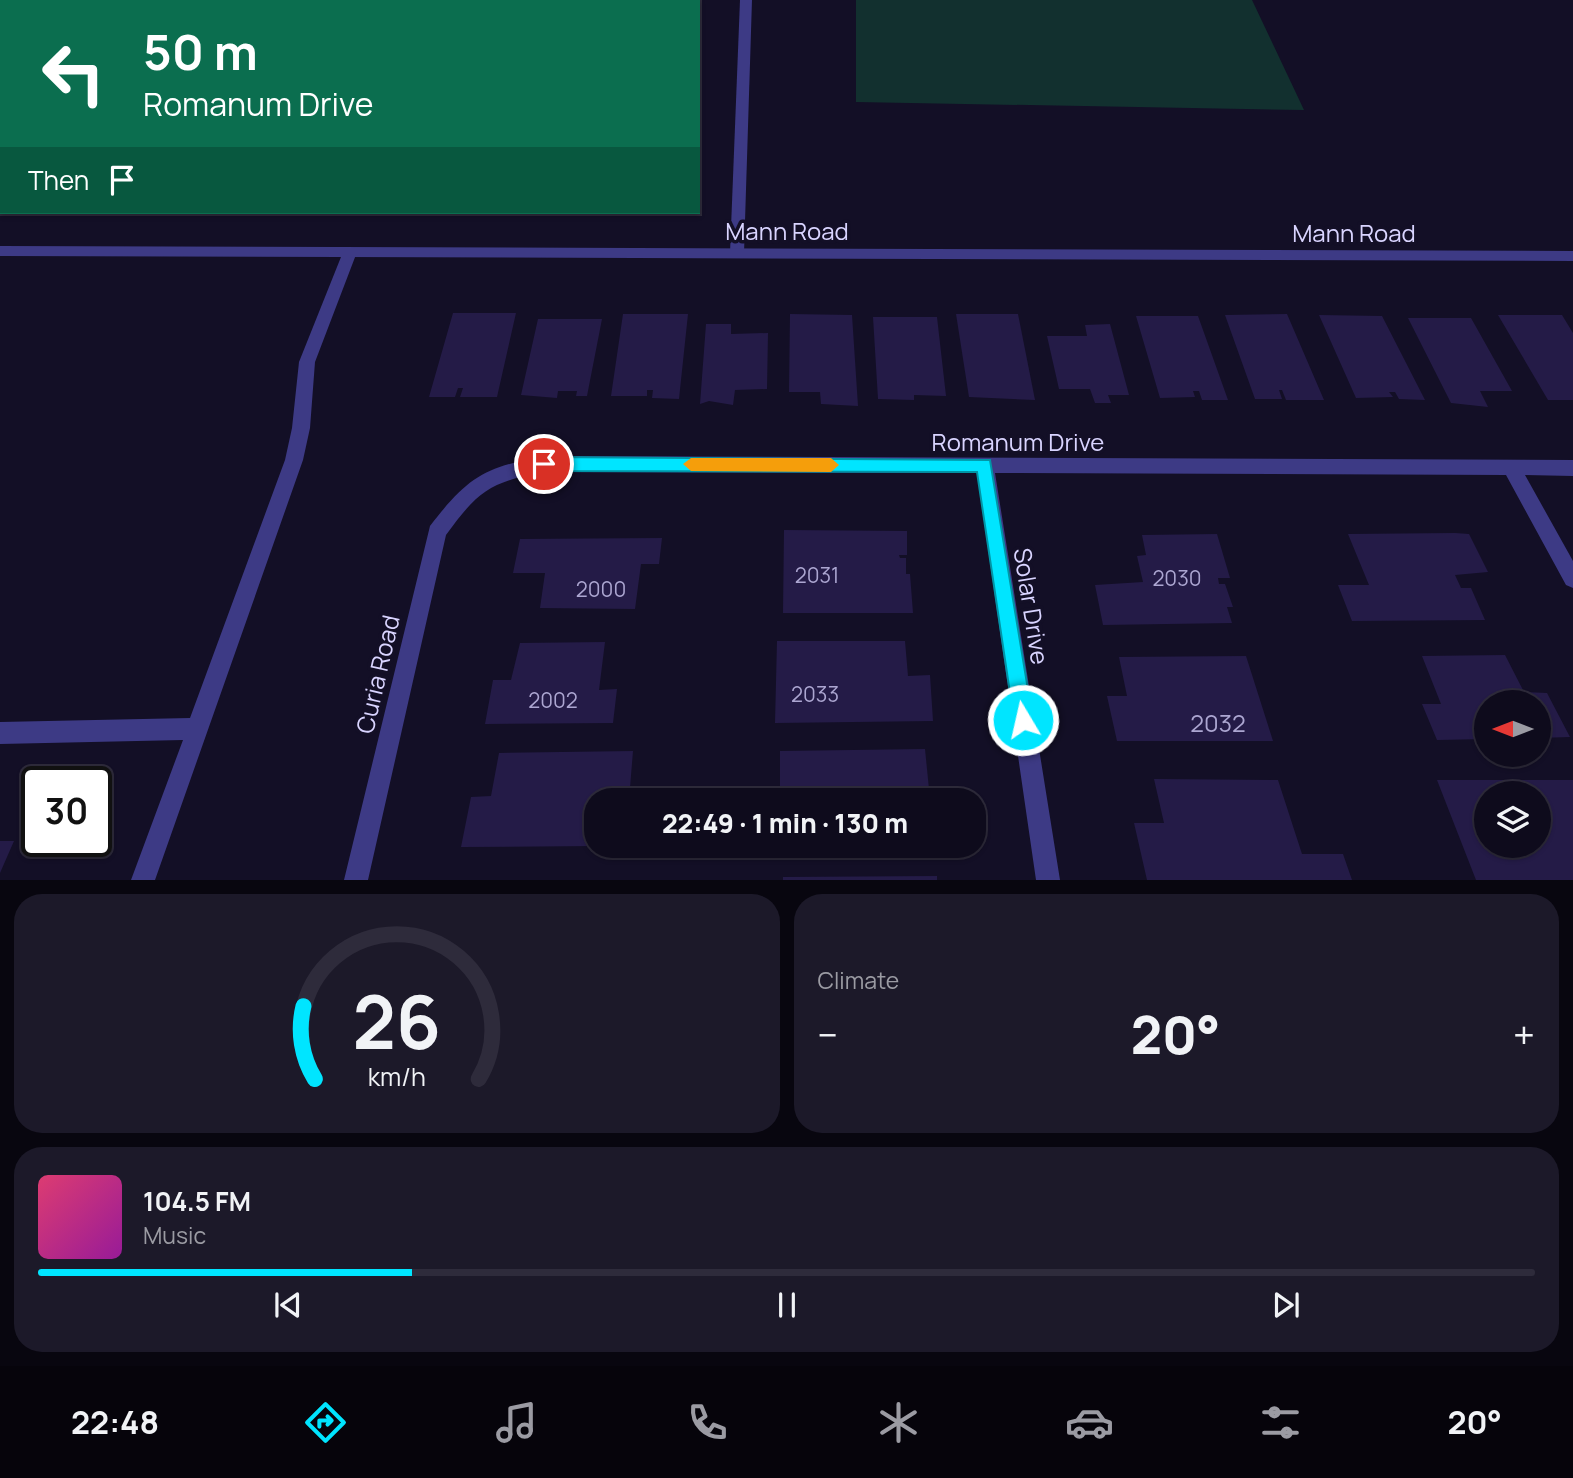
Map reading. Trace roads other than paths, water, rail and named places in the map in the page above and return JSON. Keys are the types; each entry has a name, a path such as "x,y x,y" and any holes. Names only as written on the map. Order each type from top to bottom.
{"street":[{"path":"737,253 746,0"},
{"name":"Mann Road","path":"0,251 1573,256"},
{"path":"143,880 293,460 301,428 307,362 350,252"},
{"name":"Romanum Drive","path":"468,490 500,471 544,464 1573,468"},
{"name":"Solar Drive","path":"985,465 1048,880"},
{"path":"1511,468 1573,579"},
{"name":"Curia Road","path":"356,880 437,532 468,490"},
{"path":"0,733 197,729"}]}
